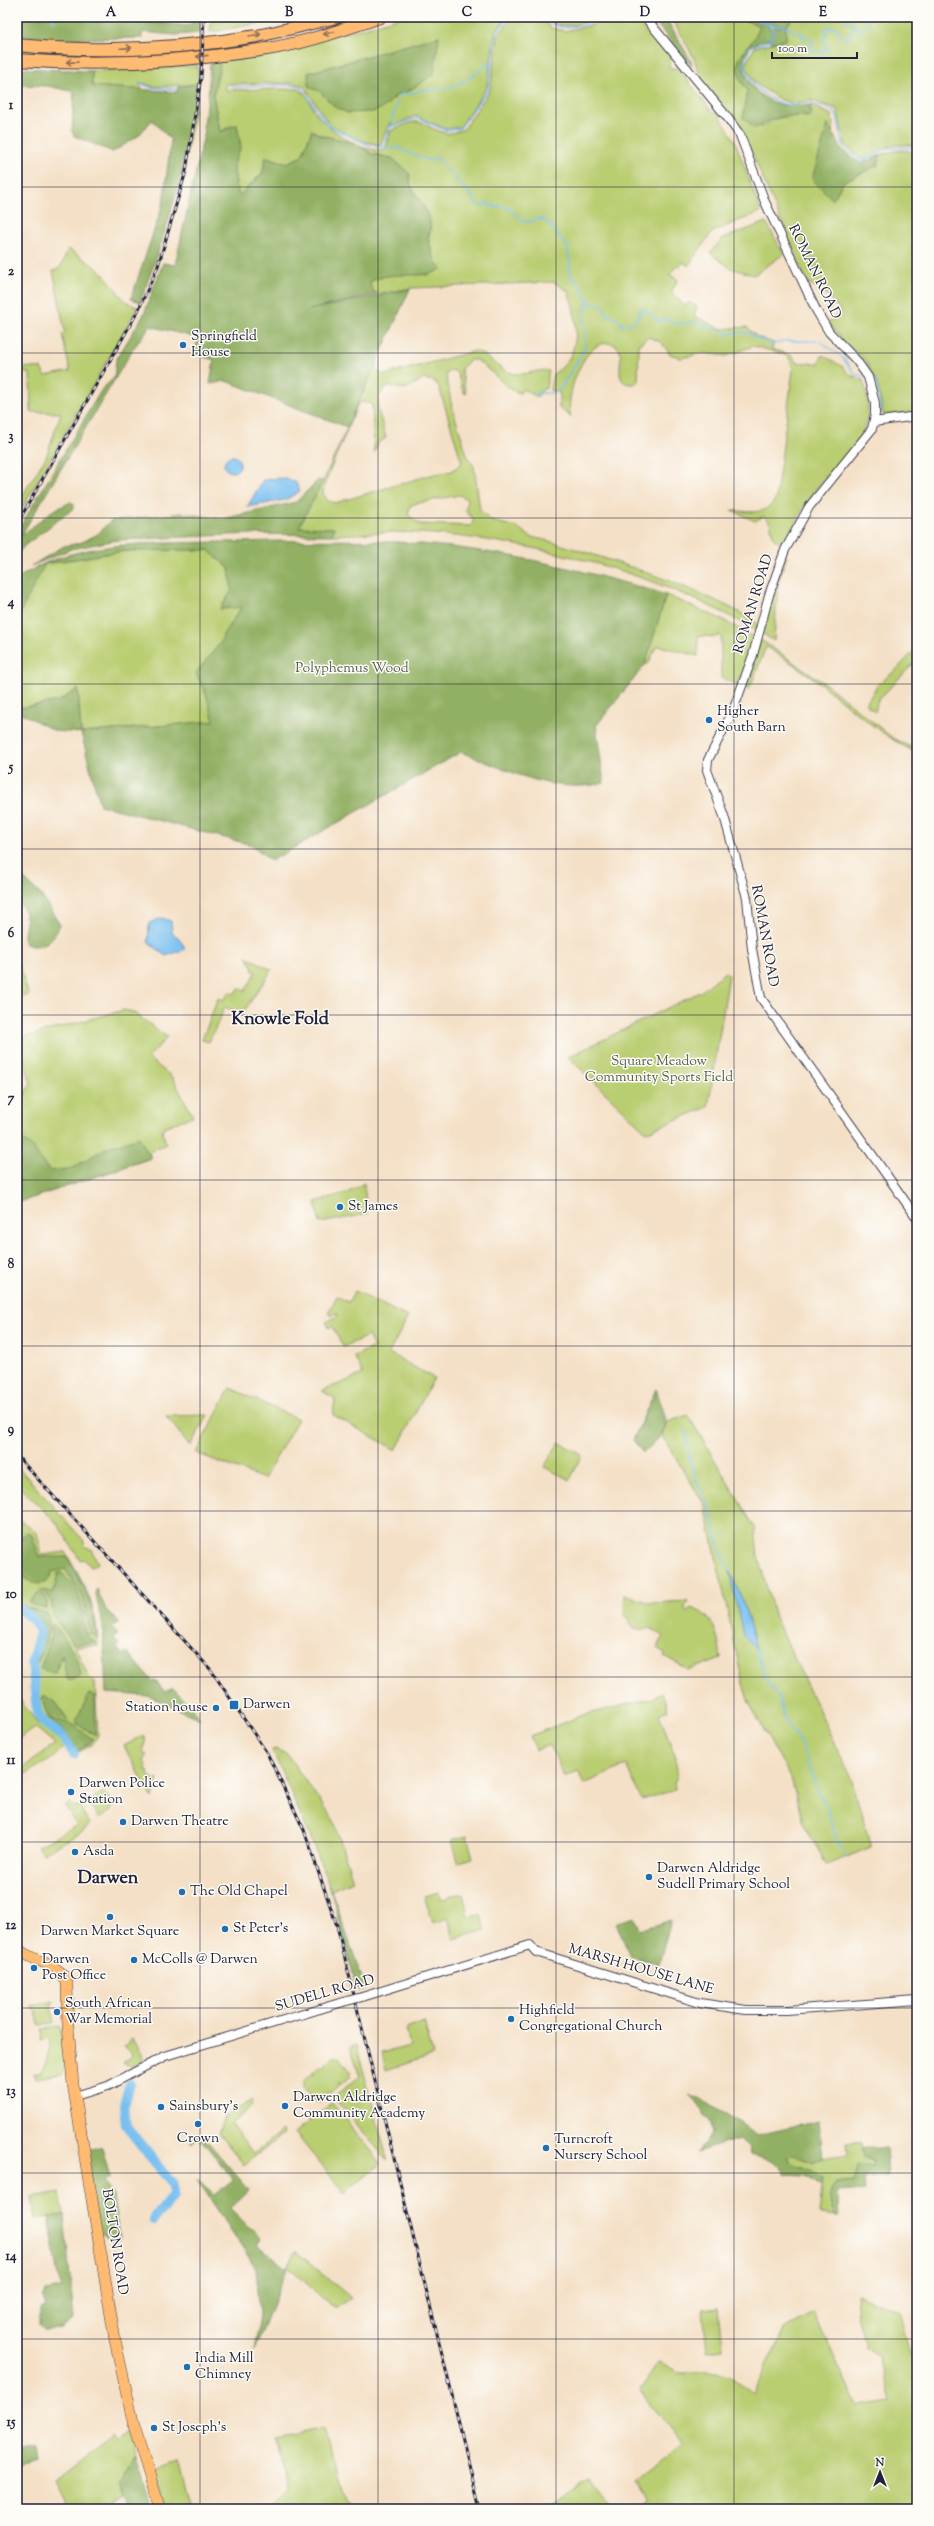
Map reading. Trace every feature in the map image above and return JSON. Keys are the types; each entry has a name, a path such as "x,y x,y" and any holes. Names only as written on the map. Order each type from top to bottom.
{"highway":[{"path":"17,46 96,48 159,46 257,36 337,17"},
{"path":"17,60 71,62 144,61 261,50 345,29 380,17"},
{"path":"17,1948 38,1960"},
{"path":"17,1958 38,1960"},
{"name":"BOLTON ROAD","path":"38,1960 64,1976 67,1986 68,2033 75,2096 115,2340 134,2426 160,2509"}],"street":[{"name":"ROMAN ROAD","path":"645,17 740,135 766,202 816,310 829,332 856,360 868,377 874,404 874,422 856,451 809,507 785,550 768,595 753,655 733,711 708,760 707,770 724,816 747,898 752,950 761,998 917,1218"},
{"path":"874,422 917,416"},
{"name":"SUDELL ROAD","path":"75,2096 96,2091 164,2056 530,1945"},
{"name":"MARSH HOUSE LANE","path":"530,1945 536,1952 681,1997 746,2010 787,2010 917,2000"}],"green space":[{"path":"17,17 111,17 187,26 200,17 200,33 175,35 142,32 142,38 72,39 17,36"},
{"path":"211,17 297,17 210,32"},
{"path":"400,17 508,17 495,32 487,87 460,127 446,129 415,116 393,126 390,122 380,145 359,140 330,126 304,86 292,83 226,84 226,90 298,89 307,96 316,113 327,125 353,143 320,135 312,130 302,156 287,163 266,157 262,173 239,196 234,166 235,160 241,148 237,125 230,126 220,132 213,95 220,65 217,60 361,29","holes":["439,36 411,88 397,94 394,99 327,98 319,91 308,73"]},
{"path":"513,17 541,17 551,28 565,31 593,25 604,17 639,17 672,59 669,65 670,68 678,68 713,113 718,113 735,141 761,212 712,232 688,266 683,262 679,267 676,266 670,275 678,280 671,292 685,306 689,302 697,307 694,316 721,329 747,327 757,337 774,343 772,349 793,356 795,362 818,364 822,355 842,366 850,375 863,380 867,400 867,416 863,431 847,455 813,493 802,510 787,539 780,542 774,539 770,523 764,516 755,521 731,510 757,512 768,508 776,498 793,369 789,358 786,355 753,346 727,356 703,353 681,358 670,354 661,342 648,337 639,344 638,381 635,384 626,383 622,379 620,373 620,351 616,346 609,343 600,345 591,351 584,360 573,384 570,397 571,417 559,408 559,392 550,390 553,374 562,367 569,358 576,337 576,325 572,302 568,291 554,282 412,288 376,294 370,286 371,281 392,275 428,275 436,264 428,238 431,229 424,206 392,158 372,154 359,145 373,150 386,150 390,131 410,123 420,122 448,134 464,129 490,90 498,35"},
{"path":"549,17 594,17 579,24 563,26 553,23"},
{"path":"651,17 665,17 691,61 692,67"},
{"path":"671,17 737,17 760,26 739,63 738,70 747,90 743,118 763,127 780,118 792,116 810,117 810,105 832,115 834,136 828,124 833,200 843,182 878,165 880,155 894,151 908,151 917,154 917,412 883,415 877,383 866,361 847,345 828,323 841,312 828,295 807,282 741,127 702,81 693,56"},
{"path":"737,17 747,17 769,26 772,33 771,39 758,42 750,48 745,55 745,73 749,82 756,91 770,101 793,106 810,105 811,117 782,117 770,120 759,127 754,128 743,117 747,90 740,79 738,62 756,35 760,26"},
{"path":"755,17 793,17 787,26 771,24"},
{"path":"793,17 917,17 917,145 893,145 863,160 845,145 837,109 813,101 791,103 779,99 755,83 745,65 755,47 786,40 785,28"},
{"path":"772,27 786,27 786,40 771,43 774,32"},
{"path":"439,36 434,74 409,91 397,94 386,106 373,112 348,113 336,108 319,91 309,87 308,73"},
{"path":"218,62 220,65 213,95 220,132 237,125 241,148 235,160 234,172 239,196 262,174 266,157 287,163 302,156 312,130 320,135 355,143 372,154 392,158 410,174 411,186 430,222 431,226 428,237 429,245 434,259 441,269 427,274 399,275 380,278 371,281 370,286 376,294 309,310 410,289 347,427 226,381 210,384 214,360 194,354 198,338 150,326 133,349 20,537 52,511 71,502 74,504 74,508 24,546 17,555 17,532 102,389 114,378 116,360 144,314 163,263 175,265 205,130 203,129 208,98 210,63"},
{"path":"198,65 198,84 154,87 139,82 142,90 92,86 92,71"},
{"path":"17,68 92,71 92,86 177,92 178,87 198,84 189,140 176,195 140,302 131,299 163,204 171,140 152,120 138,136 113,152 74,136 72,131 74,92 48,86 17,85"},
{"path":"828,124 842,150 861,163 880,155 878,165 843,182 833,200 812,179"},
{"path":"766,222 784,254 754,275 730,268 710,253 722,239"},
{"path":"68,249 96,268 110,281 127,302 138,307 17,517 17,504 46,457 61,413 31,412 30,373 17,373 17,367 41,368 45,376 70,371 62,334 65,333 53,271 61,266"},
{"path":"475,351 512,373 522,374 545,370 549,371 546,388 542,390 537,397 523,389 520,393 512,390 477,360 470,360 461,369 466,394 463,392 457,372 451,370 446,375 452,407 468,458 474,466 480,510 491,521 517,527 531,537 610,560 690,589 741,613 752,620 758,624 756,631 719,610 679,592 637,576 550,552 506,543 463,537 409,532 332,535 334,529 298,527 323,481 357,407 324,485 323,493 328,501 335,503 430,475 452,471 462,463 439,387 434,381 423,379 405,389 389,386 379,396 378,409 386,438 378,443 374,453 372,404 361,402 357,406 377,362 377,371 384,375","holes":["459,495 467,499 466,512 474,519 471,526 420,524 408,515 410,506 414,504"]},
{"path":"318,480 323,481 299,527 334,528 332,535 251,534 117,540 71,549 31,566 64,546 80,543 98,534 110,521 182,513 223,519 296,502"},
{"name":"Polyphemus Wood","path":"318,540 395,542 483,551 545,563 605,577 666,595 645,665 596,726 604,783 585,786 567,786 549,783 513,773 461,752 271,861 252,845 100,805 81,733 214,721 206,694 196,673 221,642 224,633 242,607 220,609 232,590 229,568 208,550 123,551 45,564 17,619 17,579 39,566 62,557 87,550 112,546 164,543"},
{"path":"161,549 208,550 229,568 232,590 242,606 224,633 221,642 196,673 206,694 214,721 81,733 78,689 60,701 17,708 17,619 44,564 118,552"},
{"path":"787,556 778,583 774,641 763,634 774,587"},
{"path":"666,595 723,620 755,638 738,685 721,678 721,637 719,634 717,637 698,636 698,656 659,646 655,649 649,663 645,665"},
{"path":"761,640 827,685 894,739 917,750 917,753 881,732 812,678 766,647 749,690 745,686"},
{"path":"917,648 917,660 878,700 875,712 866,704 878,684 896,670"},
{"path":"78,689 81,733 55,731 19,712 20,708 59,701"},
{"path":"17,872 41,895 60,925 50,940 41,945 36,946 24,943 26,916 22,906 17,901"},
{"path":"246,956 272,970 242,1014 225,1007 209,1042 202,1040 218,998 224,1000 229,992 234,994 239,988 245,991 256,972 252,970 253,967"},
{"path":"17,960 29,995 17,999"},
{"name":"Square Meadow Community Sports Field","path":"725,972 729,975 708,1107 646,1132 568,1057 702,991"},
{"path":"124,1010 133,1012 167,1037 148,1058 172,1077 193,1116 164,1127 162,1130 166,1144 149,1152 151,1158 17,1203 17,1109 31,1083 17,1039"},
{"path":"17,1066 25,1094 17,1109"},
{"path":"139,1137 151,1158 17,1203 17,1141 29,1144 51,1171 72,1168 106,1148"},
{"path":"364,1183 367,1214 320,1223 315,1202 349,1192"},
{"path":"354,1291 408,1317 389,1353 434,1378 396,1450 333,1415 335,1399 322,1391 363,1374 354,1356 374,1347 368,1336 343,1347 332,1326 329,1328 326,1322 338,1316 337,1313 333,1315 328,1313 337,1296 349,1303"},
{"path":"230,1388 298,1419 264,1479 196,1453"},
{"path":"656,1389 666,1424 660,1437 643,1453 633,1440"},
{"path":"208,1415 190,1446 166,1416"},
{"path":"688,1415 755,1528 758,1556 775,1617 852,1781 871,1847 827,1865 803,1823 791,1778 749,1703 743,1684 705,1505 662,1436 667,1422"},
{"path":"559,1442 582,1455 570,1480 544,1467"},
{"path":"17,1466 84,1541 84,1546 91,1549 98,1563 91,1567 84,1559 80,1560 56,1522 17,1485"},
{"path":"17,1518 37,1533 42,1555 65,1552 89,1596 95,1619 98,1646 75,1647 89,1678 95,1681 98,1735 92,1745 77,1753 68,1743 54,1757 26,1774 21,1769 55,1744 36,1728 17,1739 17,1696 39,1725 45,1720 40,1711 35,1689 36,1665 42,1632 35,1619 17,1606"},
{"path":"26,1533 32,1535 39,1557 67,1557 78,1576 91,1605 97,1638 90,1633 83,1598 65,1569 52,1572 47,1581 39,1584 21,1576 17,1577 17,1541"},
{"path":"58,1573 62,1573 79,1597 87,1634 96,1643 74,1644 54,1617 51,1601 44,1590 53,1593"},
{"path":"97,1589 106,1610 119,1622 112,1627 118,1635 114,1638 120,1645 117,1648 122,1655 128,1652 153,1682 155,1680 165,1692 173,1688 188,1703 200,1719 148,1696 106,1693 103,1626 95,1591"},
{"path":"42,1590 47,1601 47,1609 30,1604 30,1601"},
{"path":"625,1594 650,1603 688,1601 685,1607 686,1612 691,1608 699,1611 714,1627 717,1634 721,1658 689,1670 664,1656 665,1653 657,1648 664,1636 650,1628 636,1630 628,1623 629,1619 624,1615"},
{"path":"21,1605 48,1614 49,1636 45,1648 34,1667 41,1640 42,1629 32,1615"},
{"path":"52,1623 62,1634 77,1661 81,1675 73,1679 67,1679 62,1655 55,1673 40,1669 52,1636"},
{"path":"662,1693 668,1710 659,1714 669,1739 675,1760 677,1778 674,1783 675,1790 641,1800 627,1765 584,1784 578,1771 564,1777 550,1745 536,1750 530,1736 583,1715 653,1698"},
{"path":"89,1694 95,1696 95,1735 75,1723"},
{"path":"44,1695 57,1704 68,1720 47,1714 42,1699"},
{"path":"47,1717 71,1724 93,1739 90,1743 77,1752 65,1732"},
{"path":"142,1736 146,1738 142,1752 147,1754 144,1761 147,1765 146,1771 149,1772 148,1776 152,1777 152,1780 158,1779 153,1799 124,1746"},
{"path":"275,1749 286,1753 334,1821 353,1881 331,1890 310,1836 272,1750"},
{"path":"102,1792 113,1801 111,1811 99,1819 89,1803"},
{"path":"70,1802 73,1807 79,1806 90,1824 79,1834 43,1853 37,1847 77,1825 65,1806"},
{"path":"467,1836 473,1858 458,1862 452,1840"},
{"path":"331,1890 362,1978 365,1989 357,1990"},
{"path":"438,1892 442,1899 463,1893 468,1916 481,1914 485,1930 454,1939 448,1918 433,1923 424,1896"},
{"path":"635,1917 639,1930 671,1920 659,1964 630,1956 616,1923"},
{"path":"54,2001 51,2006 54,2024 39,2025 36,2011 31,2006"},
{"path":"424,2022 433,2055 386,2070 382,2053 410,2046 406,2029"},
{"path":"60,2027 66,2065 63,2074 35,2078 34,2073 40,2073 47,2059 51,2039 41,2040 42,2029"},
{"path":"132,2039 142,2053 143,2060 135,2064 128,2065 123,2063 133,2055 124,2046"},
{"path":"356,2044 388,2161 333,2097 360,2076 350,2046"},
{"path":"335,2056 337,2058 339,2056 351,2072 349,2074 351,2076 341,2084 339,2082 339,2085 330,2093 326,2092 328,2095 318,2102 316,2100 314,2102 302,2086 304,2084 302,2082 312,2074 315,2075 314,2072 323,2065 326,2067 325,2063"},
{"path":"690,2095 717,2108 758,2135 819,2121 823,2158 813,2163 794,2155 787,2156 790,2163 813,2171 823,2179 822,2187 806,2176 785,2175 774,2163 766,2159 750,2155 748,2146 739,2139 697,2152 712,2133 711,2123"},
{"path":"252,2100 253,2105 231,2124 254,2154 283,2130 284,2134 244,2165 219,2133 225,2117"},
{"path":"332,2103 381,2163 344,2193 295,2133"},
{"path":"197,2133 201,2134 249,2190 230,2208 261,2239 257,2245 285,2267 288,2266 254,2351 260,2315 256,2268 197,2179 215,2195 234,2180 199,2137 191,2143 191,2139"},
{"path":"847,2142 861,2142 863,2157 873,2161 874,2166 858,2164 855,2181 836,2183 829,2200 835,2216 819,2214 823,2179 813,2171 790,2163 787,2155 794,2155 813,2163 823,2158 848,2154"},
{"path":"102,2147 110,2178 104,2181 113,2196 119,2237 115,2242 98,2232 85,2152"},
{"path":"861,2148 886,2148 888,2176 864,2178 865,2190 837,2192 839,2216 835,2216 830,2203 830,2195 836,2183 855,2181 858,2164 874,2166 873,2161 863,2157"},
{"path":"60,2192 64,2215 35,2219 32,2197"},
{"path":"64,2215 74,2319 62,2329 44,2330 40,2326 40,2309 46,2307 43,2298 46,2291 61,2288 49,2217"},
{"path":"296,2251 351,2298 337,2307 332,2307 288,2266"},
{"path":"856,2294 899,2311 909,2350 917,2371 917,2509 636,2509 647,2499 635,2480 682,2444 640,2390 658,2363 680,2372 715,2372 732,2377 754,2394 784,2329 814,2313 857,2406 891,2401 880,2357 865,2348 858,2318"},
{"path":"718,2308 722,2349 707,2351 703,2310"},
{"path":"324,2428 337,2482 347,2500 361,2509 265,2509 286,2486 277,2438"},
{"path":"129,2431 137,2457 119,2481 123,2493 101,2509 69,2509 55,2481 112,2436 115,2441"},
{"path":"35,2445 37,2458 17,2469 17,2449"},
{"path":"137,2457 153,2509 131,2509 119,2481"},
{"path":"179,2462 191,2509 165,2509 154,2470"},
{"path":"588,2480 615,2509 543,2509"}],"water":[{"path":"232,456 239,461 240,464 235,471 232,472 225,467 224,464 229,457"},
{"path":"281,478 295,481 300,491 285,500 247,507 263,480"},
{"path":"162,918 171,921 172,933 179,938 185,948 183,950 166,956 148,942 149,923"},
{"path":"729,1570 743,1601 757,1649 743,1635"}],"waterway":[{"path":"51,17 55,21"},
{"path":"231,87 290,85 302,88 327,125 371,146 383,147 390,127 418,118 447,131 460,128 488,89 496,33 509,17"},
{"path":"546,17 550,22 563,27 579,26 593,21 598,17"},
{"path":"750,17 770,25 773,33 771,40 750,47 744,65 750,79 768,97 783,104 806,104 830,109 837,116 843,145 849,152 863,161 887,148 917,148"},
{"path":"770,25 788,27 797,34 802,33 804,39 809,38 813,41 813,45 809,46 810,52 816,51 821,53 828,49 824,41 827,33 825,27 838,28 838,34 846,39 852,33 854,25 862,31 871,17"},
{"path":"846,21 854,25"},
{"path":"390,127 399,96 402,93 411,94 422,90 445,89 465,81 488,64 492,65"},
{"path":"139,83 153,88 176,89"},
{"path":"383,147 392,149 397,147 404,152 429,161 437,158 444,165 447,171 456,174 457,182 466,189 477,205 484,206 488,202 491,207 494,205 497,208 500,205 510,209 523,221 533,221 539,218 549,223 568,248 571,277 581,286 585,297 592,304 602,304 607,315 618,319 623,326 633,323 640,315 638,312 644,309 660,322 666,319 676,324 695,322 728,334 745,332 771,345 783,341 820,341 842,357 856,375 863,376"},
{"path":"535,396 537,393 551,393 560,389 585,349 584,314 588,300"},
{"path":"872,377 876,383 881,413"},
{"path":"686,1430 688,1451 693,1472 709,1507 723,1558 730,1571"},
{"path":"17,1607 34,1620 40,1632 32,1661 37,1712 44,1723 62,1736 74,1754"},
{"path":"756,1648 765,1677 779,1699 785,1721 801,1744 818,1791 828,1810 837,1841 848,1858"},
{"path":"130,2084 124,2105 126,2126 173,2185 173,2195 154,2220"}],"railway":[{"path":"17,524 138,311 158,266 186,171 201,77 204,17"},
{"path":"17,1456 211,1670 267,1753 304,1830 337,1926 480,2509"}],"place":[{"name":"Springfield House","path":"183,345"},
{"name":"Higher South Barn","path":"709,720"},
{"name":"St James","path":"340,1207"},
{"name":"Darwen","path":"234,1705"},
{"name":"Station house","path":"216,1708"},
{"name":"Darwen Police Station","path":"71,1792"},
{"name":"Darwen Theatre","path":"123,1822"},
{"name":"Asda","path":"75,1852"},
{"name":"Darwen Aldridge Sudell Primary School","path":"649,1877"},
{"name":"The Old Chapel","path":"182,1892"},
{"name":"Darwen Market Square","path":"110,1917"},
{"name":"St Peter's","path":"225,1929"},
{"name":"McColls @ Darwen","path":"134,1960"},
{"name":"Darwen Post Office","path":"34,1968"},
{"name":"South African War Memorial","path":"57,2012"},
{"name":"Highfield Congregational Church","path":"511,2019"},
{"name":"Darwen Aldridge Community Academy","path":"285,2106"},
{"name":"Sainsbury's","path":"161,2107"},
{"name":"Crown","path":"198,2124"},
{"name":"Turncroft Nursery School","path":"546,2148"},
{"name":"India Mill Chimney","path":"187,2367"},
{"name":"St Joseph's","path":"154,2428"}],"district":[{"name":"Knowle Fold","path":"280,1020"},
{"name":"Darwen","path":"108,1879"}]}
